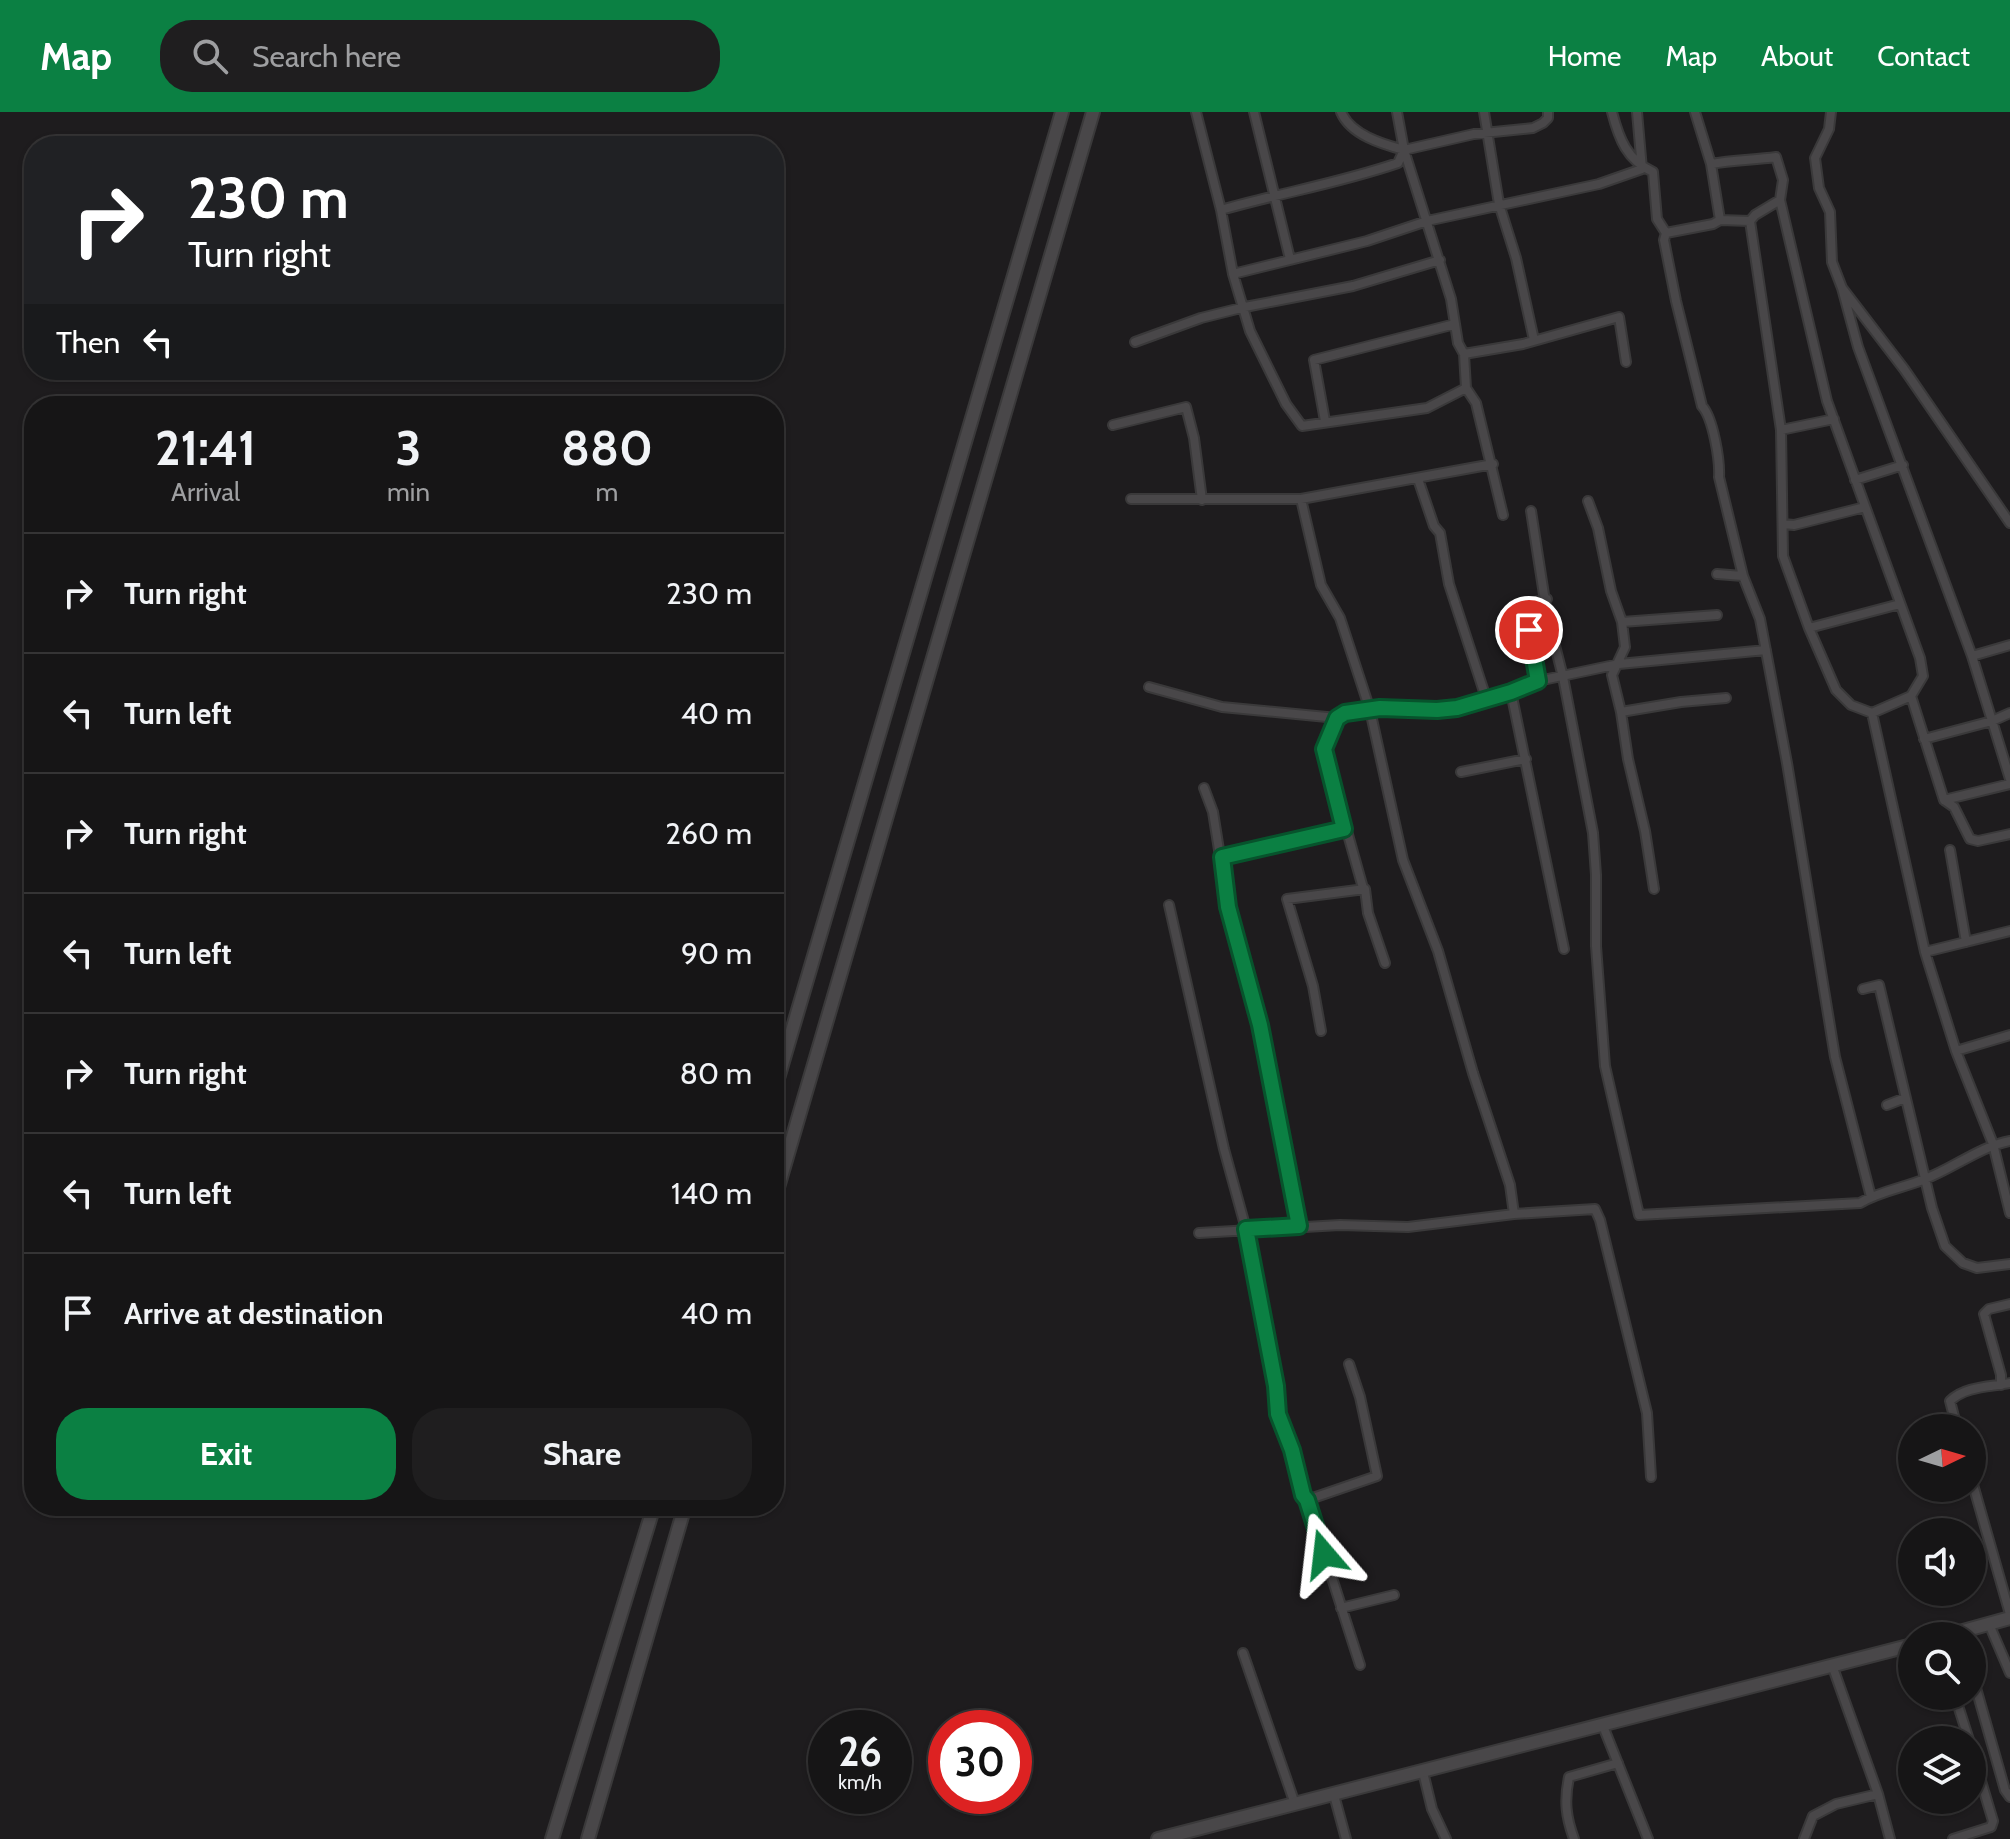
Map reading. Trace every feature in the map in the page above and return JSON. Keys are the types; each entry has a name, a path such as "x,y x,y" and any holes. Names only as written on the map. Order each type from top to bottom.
{"street":[{"path":"784,1058 1062,112"},
{"path":"784,1167 1093,112"},
{"path":"1196,112 1221,210 1233,274 1250,331 1286,404 1302,426 1427,408 1466,388"},
{"path":"1254,112 1290,259"},
{"path":"1341,112 1344,120 1375,141 1404,150 1474,134 1533,128 1548,118 1548,112"},
{"path":"1397,112 1404,150 1451,299 1458,343 1464,354 1466,388 1476,403 1503,515"},
{"path":"1484,112 1499,204 1516,258 1534,340"},
{"path":"1612,112 1619,139 1642,169"},
{"path":"1637,112 1642,169"},
{"path":"1695,112 1711,164 1720,220"},
{"path":"1829,129 1831,112"},
{"path":"1840,112 1815,158 1819,188 1830,212 1832,262 1858,347 1972,656 2010,782 1944,800"},
{"path":"1221,210 1273,195 1354,178 1398,163 1404,150"},
{"path":"1711,164 1735,159 1776,157 1783,180 1780,200 1827,401 1920,658 1923,676 1911,696 1872,713 1851,705 1836,690 1783,556 1781,430 1750,221 1780,200"},
{"path":"1233,274 1367,241 1427,221 1599,184 1642,169 1653,172 1657,219 1666,233 1664,240 1676,301 1702,406 1708,413 1720,468 1719,477 1743,576 1760,619 1835,1057 1871,1197"},
{"path":"1666,233 1720,220 1750,221"},
{"path":"1135,342 1201,318 1353,286 1440,260"},
{"path":"1842,288 1904,369 2010,523"},
{"path":"1464,354 1523,344 1619,317 1626,362"},
{"path":"1325,421 1314,360 1455,324"},
{"path":"1113,425 1186,407 1194,438 1202,500"},
{"path":"1781,430 1834,419"},
{"path":"1131,499 1301,499 1493,464"},
{"path":"1855,480 1903,465"},
{"path":"1418,479 1434,526 1440,533 1449,584 1486,698"},
{"path":"1301,499 1321,585 1340,618 1370,710 1403,860 1438,951 1473,1073 1510,1185 1514,1214"},
{"path":"1588,501 1622,622 1625,647 1612,675 1654,889"},
{"path":"1783,524 1794,525 1865,507"},
{"path":"1531,511 1547,614 1563,677 1593,833 1596,946 1605,1066 1639,1215 1860,1203 1925,1179 1993,1144 2010,1141"},
{"path":"1717,574 1743,576"},
{"path":"1538,681 1524,605 1547,599"},
{"path":"1809,628 1900,604"},
{"path":"1622,622 1717,615"},
{"path":"1972,656 2010,645"},
{"path":"1385,963 1368,913 1365,889 1352,845 1344,829 1324,749 1337,718 1345,713 1380,708 1457,708 1538,681 1619,664 1766,650"},
{"path":"1149,687 1222,707 1337,718"},
{"path":"1511,692 1564,949"},
{"path":"1911,696 1944,800 1954,807 1970,839 1978,841 2010,834"},
{"path":"1621,712 1726,698"},
{"path":"1872,713 1925,952 1956,1051 1993,1144 2010,1213"},
{"path":"1924,739 1992,721 2010,713"},
{"path":"1461,772 1526,759"},
{"path":"1204,788 1213,812 1228,907 1260,1025 1299,1226"},
{"path":"1222,857 1344,829"},
{"path":"1950,850 1966,942"},
{"path":"1321,1031 1313,986 1287,899 1363,888"},
{"path":"1169,905 1224,1149 1246,1229 1276,1386 1278,1414 1360,1665"},
{"path":"1925,952 2010,931"},
{"path":"1863,989 1879,985 1925,1179 1945,1246 1963,1263 1977,1268 2010,1264"},
{"path":"1956,1051 2010,1035"},
{"path":"1887,1105 1905,1098"},
{"path":"1199,1233 1299,1226 1408,1227 1514,1214 1595,1209 1647,1413 1651,1477"},
{"path":"1953,1414 1950,1401 1957,1394 2005,1384 1984,1314 1989,1309 2010,1304"},
{"path":"1307,1500 1377,1476 1360,1397 1349,1364"},
{"path":"1978,1502 2010,1619 1986,1625"},
{"path":"552,1839 651,1516"},
{"path":"588,1839 682,1516"},
{"path":"1341,1608 1394,1595"},
{"path":"1992,1623 2010,1673"},
{"path":"1158,1839 1898,1648"},
{"path":"1243,1653 1295,1804"},
{"path":"1832,1665 1878,1794 1890,1839"},
{"path":"1982,1710 2005,1790 2010,1797"},
{"path":"1603,1726 1648,1839"},
{"path":"1574,1839 1567,1820 1565,1800 1569,1777 1618,1763"},
{"path":"1423,1772 1432,1809 1446,1839"},
{"path":"1804,1839 1813,1816 1836,1804 1878,1794"},
{"path":"1334,1795 1346,1839"},
{"path":"1953,1839 1974,1836 1991,1827 1993,1821 1986,1798"}],"route":[{"path":"1324,1554 1278,1414 1276,1386 1246,1229 1299,1226 1260,1025 1228,907 1222,857 1344,829 1324,749 1337,718 1345,713 1380,708 1457,708 1538,681 1529,630"}]}
